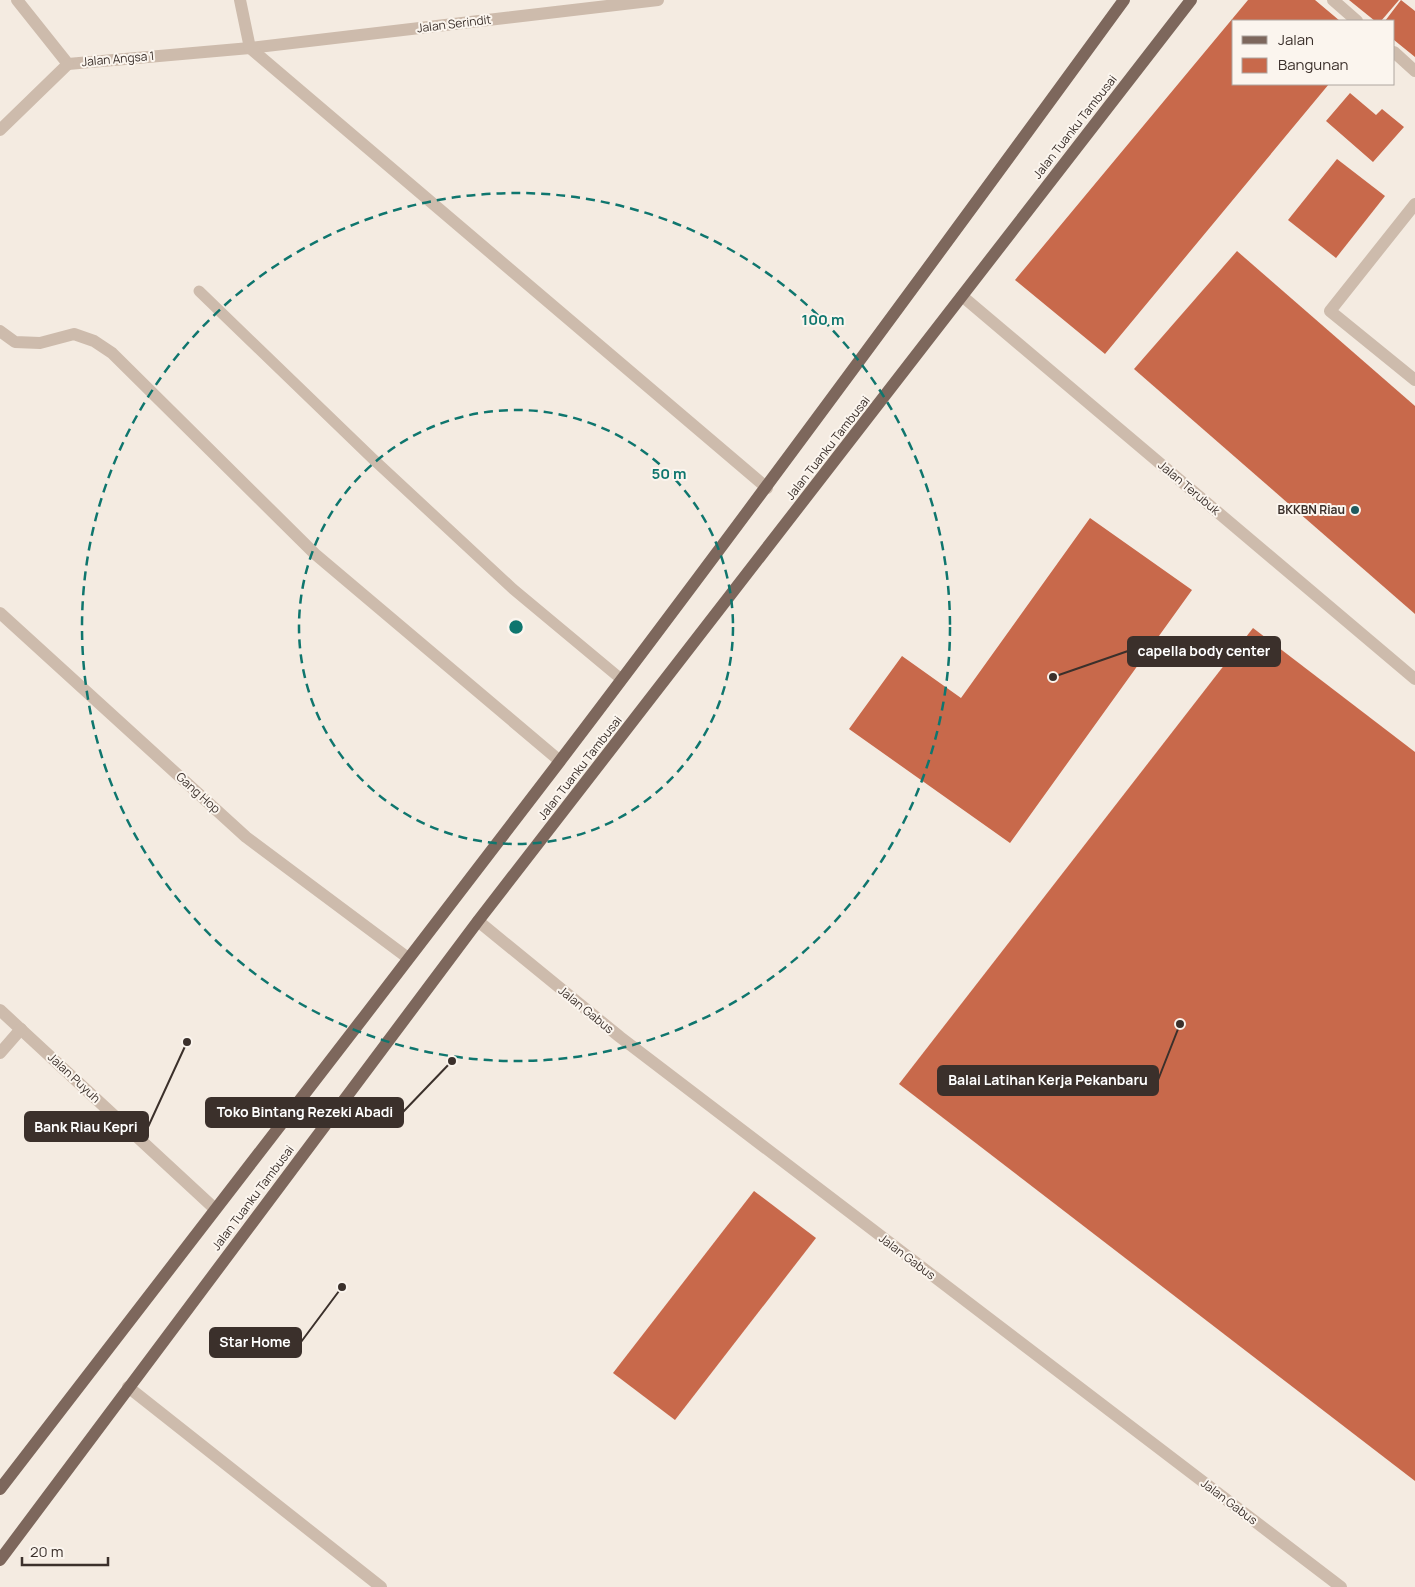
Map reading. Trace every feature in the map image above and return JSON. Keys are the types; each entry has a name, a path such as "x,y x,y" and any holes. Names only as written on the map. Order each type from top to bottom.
{"main road":[{"name":"Jalan Tuanku Tambusai","path":"0,1489 214,1208 560,761 767,488 1124,0"},
{"name":"Jalan Tuanku Tambusai","path":"0,1560 478,921 1191,0"}],"street":[{"name":"Jalan Angsa 1","path":"17,0 68,64 250,48"},
{"path":"240,0 250,48 767,488"},
{"name":"Jalan Serindit","path":"250,48 612,2 658,0"},
{"path":"1332,0 1356,20"},
{"path":"1395,53 1415,70"},
{"path":"0,130 68,64"},
{"path":"1415,204 1330,311 1415,380"},
{"name":"Jalan Terubuk","path":"962,296 1415,680"},
{"path":"0,331 15,342 40,343 74,334 94,341 112,352 315,554 560,761"},
{"name":"Gang Hop","path":"0,613 246,837 408,958"},
{"name":"Jalan Gabus","path":"478,921 628,1044 1341,1587"},
{"name":"Jalan Puyuh","path":"0,1010 214,1208"},
{"path":"0,1053 21,1029"},
{"path":"128,1387 381,1587"}],"lane":[{"path":"199,291 373,459 513,589 621,679"}],"building":[{"path":"1248,0 1315,0 1339,20 1232,20 1232,85 1328,85 1105,354 1015,280"},
{"path":"1349,0 1399,0 1382,20 1374,20"},
{"path":"1401,0 1415,11 1415,57 1395,41 1395,20 1386,20"},
{"path":"1350,93 1376,115 1382,109 1404,127 1373,162 1326,121"},
{"path":"1337,159 1385,196 1336,258 1288,220"},
{"name":"BKKBN Riau","path":"1237,251 1415,406 1415,614 1134,369"},
{"path":"1090,518 1192,590 1010,843 849,729 902,656 961,698"},
{"path":"1253,628 1415,752 1415,1481 899,1084"},
{"path":"754,1191 816,1238 675,1420 613,1373"}],"place":[{"name":"BKKBN Riau","path":"1355,510"},
{"name":"capella body center","path":"1053,677"},
{"name":"Balai Latihan Kerja Pekanbaru","path":"1180,1024"},
{"name":"Bank Riau Kepri","path":"187,1042"},
{"name":"Toko Bintang Rezeki Abadi","path":"452,1061"},
{"name":"Star Home","path":"342,1287"}]}
